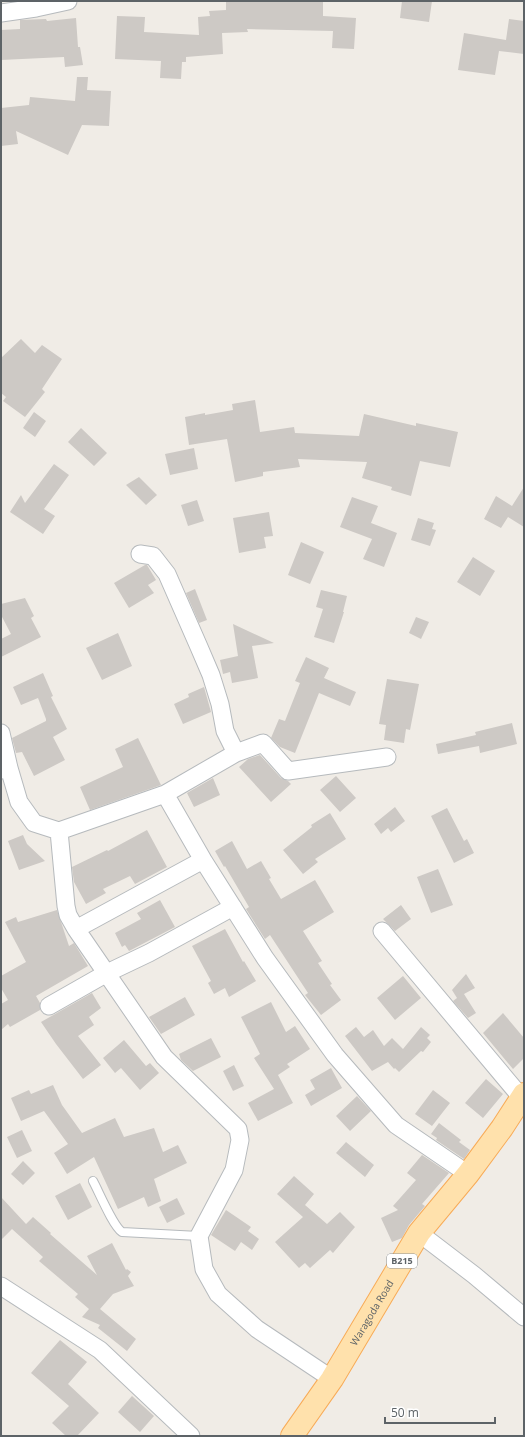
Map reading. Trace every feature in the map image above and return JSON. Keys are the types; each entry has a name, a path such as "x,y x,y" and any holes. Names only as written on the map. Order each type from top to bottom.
{"main road":[{"name":"Waragoda Road","path":"292,1436 332,1380 419,1233 468,1174 502,1128 523,1096"}],"street":[{"path":"1,12 36,8 68,1"},
{"path":"140,554 153,556 167,574 211,676 220,704 225,731 236,753"},
{"path":"1,733 5,769 19,802 34,823 59,831 165,794 236,753 263,743 288,771 387,756"},
{"path":"165,794 203,860 265,958 335,1055 396,1126 468,1174"},
{"path":"59,831 66,906 68,915 76,929 164,1057 238,1128 240,1140 234,1170 199,1236 204,1269 218,1294 256,1329 332,1380"},
{"path":"76,929 203,860"},
{"path":"49,1006 107,973 149,953 233,907"},
{"path":"382,931 523,1096"},
{"path":"419,1233 474,1275 524,1317"},
{"path":"1,1286 100,1350 191,1436"}],"lane":[{"path":"93,1181 113,1220 122,1232 199,1236"}],"building":[{"path":"226,1 323,2 323,16 356,18 354,49 332,48 333,31 247,29 248,32 222,33 223,54 186,57 186,62 182,62 181,79 160,78 161,61 115,59 117,16 145,17 144,32 199,35 198,17 210,16 209,11 226,10"},
{"path":"402,1 432,1 429,22 400,18"},
{"path":"76,18 78,47 80,47 83,65 65,67 64,57 1,60 1,30 20,29 20,20 46,19 47,21"},
{"path":"509,19 524,21 524,54 499,51 495,75 458,70 464,33 506,40"},
{"path":"77,77 88,77 87,90 111,91 109,126 82,125 68,155 16,131 18,144 1,146 1,108 29,105 30,97 75,101"},
{"path":"21,339 35,353 42,345 62,359 42,389 45,392 25,417 3,401 6,397 1,393 1,358"},
{"path":"255,400 260,432 294,427 295,433 359,436 364,414 416,426 416,423 458,432 450,467 420,461 411,496 391,490 392,487 362,478 367,462 298,459 300,467 263,472 263,476 235,482 227,439 189,445 185,417 233,410 232,404"},
{"path":"34,412 46,421 35,437 23,428"},
{"path":"81,428 107,453 94,466 68,442"},
{"path":"194,448 198,469 170,475 165,454"},
{"path":"54,464 69,475 44,509 55,516 43,534 10,512 21,495 25,503"},
{"path":"139,477 157,495 146,505 126,485"},
{"path":"524,487 524,527 508,517 501,528 484,519 496,496 512,506"},
{"path":"352,497 378,506 371,523 397,533 384,567 363,559 372,539 340,527"},
{"path":"197,500 204,521 188,526 181,505"},
{"path":"269,512 273,536 264,537 266,548 239,553 233,518"},
{"path":"418,518 434,523 432,529 436,530 430,546 411,540"},
{"path":"301,542 324,552 310,584 288,575"},
{"path":"473,557 495,571 480,596 457,582"},
{"path":"147,565 156,580 148,585 154,593 129,608 114,583"},
{"path":"195,589 207,620 199,623 186,593"},
{"path":"321,590 347,596 344,612 334,643 314,637 323,609 316,607"},
{"path":"25,598 34,616 31,618 41,637 1,657 1,639 11,634 1,615 1,604"},
{"path":"416,617 429,622 421,639 409,633"},
{"path":"233,624 274,643 252,646 258,678 232,683 230,672 223,674 220,660 238,656"},
{"path":"118,633 132,666 102,680 86,648"},
{"path":"306,657 329,668 324,678 356,692 350,706 319,693 295,753 280,747 271,738 279,719 285,721 300,683 295,681"},
{"path":"43,673 53,696 51,697 67,729 53,737 65,760 34,776 22,752 16,753 12,738 46,721 46,719 38,698 21,705 13,687"},
{"path":"387,679 419,684 410,730 406,729 404,743 384,740 386,725 379,724"},
{"path":"204,687 211,712 183,724 174,704 189,697 188,694"},
{"path":"512,723 517,744 480,753 479,746 438,754 436,744 476,735 475,732"},
{"path":"138,738 161,785 90,810 80,787 123,767 115,749"},
{"path":"260,755 281,778 291,784 271,802 239,767 248,759"},
{"path":"336,776 356,798 340,812 320,790"},
{"path":"213,778 220,795 194,807 187,793"},
{"path":"395,807 405,821 391,832 388,828 381,834 374,824"},
{"path":"447,808 464,841 467,839 474,853 454,863 431,816"},
{"path":"330,813 346,839 315,859 318,862 303,874 283,850 312,827 311,825"},
{"path":"147,830 167,867 135,884 130,876 103,889 106,893 86,904 74,882 72,867 107,850 108,851"},
{"path":"23,835 27,844 45,861 19,870 8,841"},
{"path":"232,841 247,869 261,861 271,878 269,879 281,899 315,880 334,912 303,931 322,961 318,963 332,984 330,985 341,1000 321,1015 305,995 308,993 270,935 265,939 246,909 249,907 215,851"},
{"path":"438,869 453,905 431,913 417,877"},
{"path":"160,900 175,927 129,951 125,945 122,947 115,933 141,919 137,913"},
{"path":"401,905 411,919 395,931 383,919"},
{"path":"57,910 69,946 74,943 88,966 36,996 40,1003 40,1010 10,1027 8,1024 1,1030 1,1004 8,1000 1,988 1,976 26,962 5,922 16,917 18,922"},
{"path":"225,929 243,962 244,961 256,981 229,997 225,988 214,994 208,983 211,981 192,946"},
{"path":"466,974 475,988 464,994 476,1013 468,1018 453,1001 457,998 452,990"},
{"path":"403,976 421,998 395,1020 377,998"},
{"path":"92,993 101,1008 89,1017 94,1025 78,1036 101,1065 83,1079 41,1022"},
{"path":"185,997 195,1015 161,1034 149,1017"},
{"path":"271,1002 286,1032 295,1026 310,1049 287,1064 290,1067 278,1075 293,1103 258,1121 248,1103 274,1089 254,1058 260,1054 241,1017"},
{"path":"503,1013 524,1038 524,1058 513,1069 483,1033"},
{"path":"356,1027 364,1037 373,1030 384,1046 392,1038 403,1049 421,1027 430,1035 427,1038 431,1042 423,1052 421,1051 399,1072 388,1062 372,1071 345,1036"},
{"path":"211,1038 221,1057 193,1071 181,1060 179,1054"},
{"path":"124,1040 146,1066 150,1063 159,1073 140,1090 121,1068 115,1073 103,1058"},
{"path":"234,1065 244,1086 233,1091 223,1071"},
{"path":"331,1068 342,1088 311,1106 305,1095 315,1089 310,1080"},
{"path":"486,1079 503,1094 483,1118 465,1103"},
{"path":"53,1085 62,1105 82,1133 115,1118 124,1137 154,1128 163,1152 178,1145 187,1163 154,1179 161,1201 148,1207 144,1197 118,1209 94,1157 67,1174 54,1153 68,1144 44,1111 21,1121 11,1098 29,1090 31,1094"},
{"path":"433,1090 450,1103 432,1126 415,1114"},
{"path":"357,1096 371,1111 350,1131 336,1116"},
{"path":"439,1123 461,1140 459,1142 470,1150 464,1159 436,1140 437,1138 431,1134"},
{"path":"22,1130 32,1151 17,1158 7,1137"},
{"path":"346,1142 374,1165 365,1177 336,1153"},
{"path":"422,1155 449,1173 422,1204 425,1206 409,1225 402,1238 392,1242 381,1218 398,1210 393,1206 416,1180 407,1173"},
{"path":"23,1161 35,1173 23,1185 11,1174"},
{"path":"294,1176 314,1194 305,1205 327,1224 340,1212 355,1227 333,1253 330,1250 310,1268 305,1263 299,1268 275,1242 303,1217 277,1194"},
{"path":"80,1183 92,1207 68,1220 55,1196"},
{"path":"1,1197 26,1224 33,1217 97,1275 87,1256 112,1243 126,1270 127,1269 131,1272 128,1276 134,1286 113,1294 100,1309 136,1339 127,1351 98,1328 100,1325 82,1317 89,1309 75,1297 78,1294 39,1261 43,1257 12,1229 1,1240"},
{"path":"177,1198 185,1214 167,1223 159,1207"},
{"path":"226,1210 251,1227 248,1231 259,1239 252,1250 241,1242 235,1251 211,1235"},
{"path":"60,1340 87,1362 68,1384 99,1413 77,1436 66,1436 52,1423 69,1406 31,1373"},
{"path":"132,1396 154,1416 140,1432 118,1412"}]}
